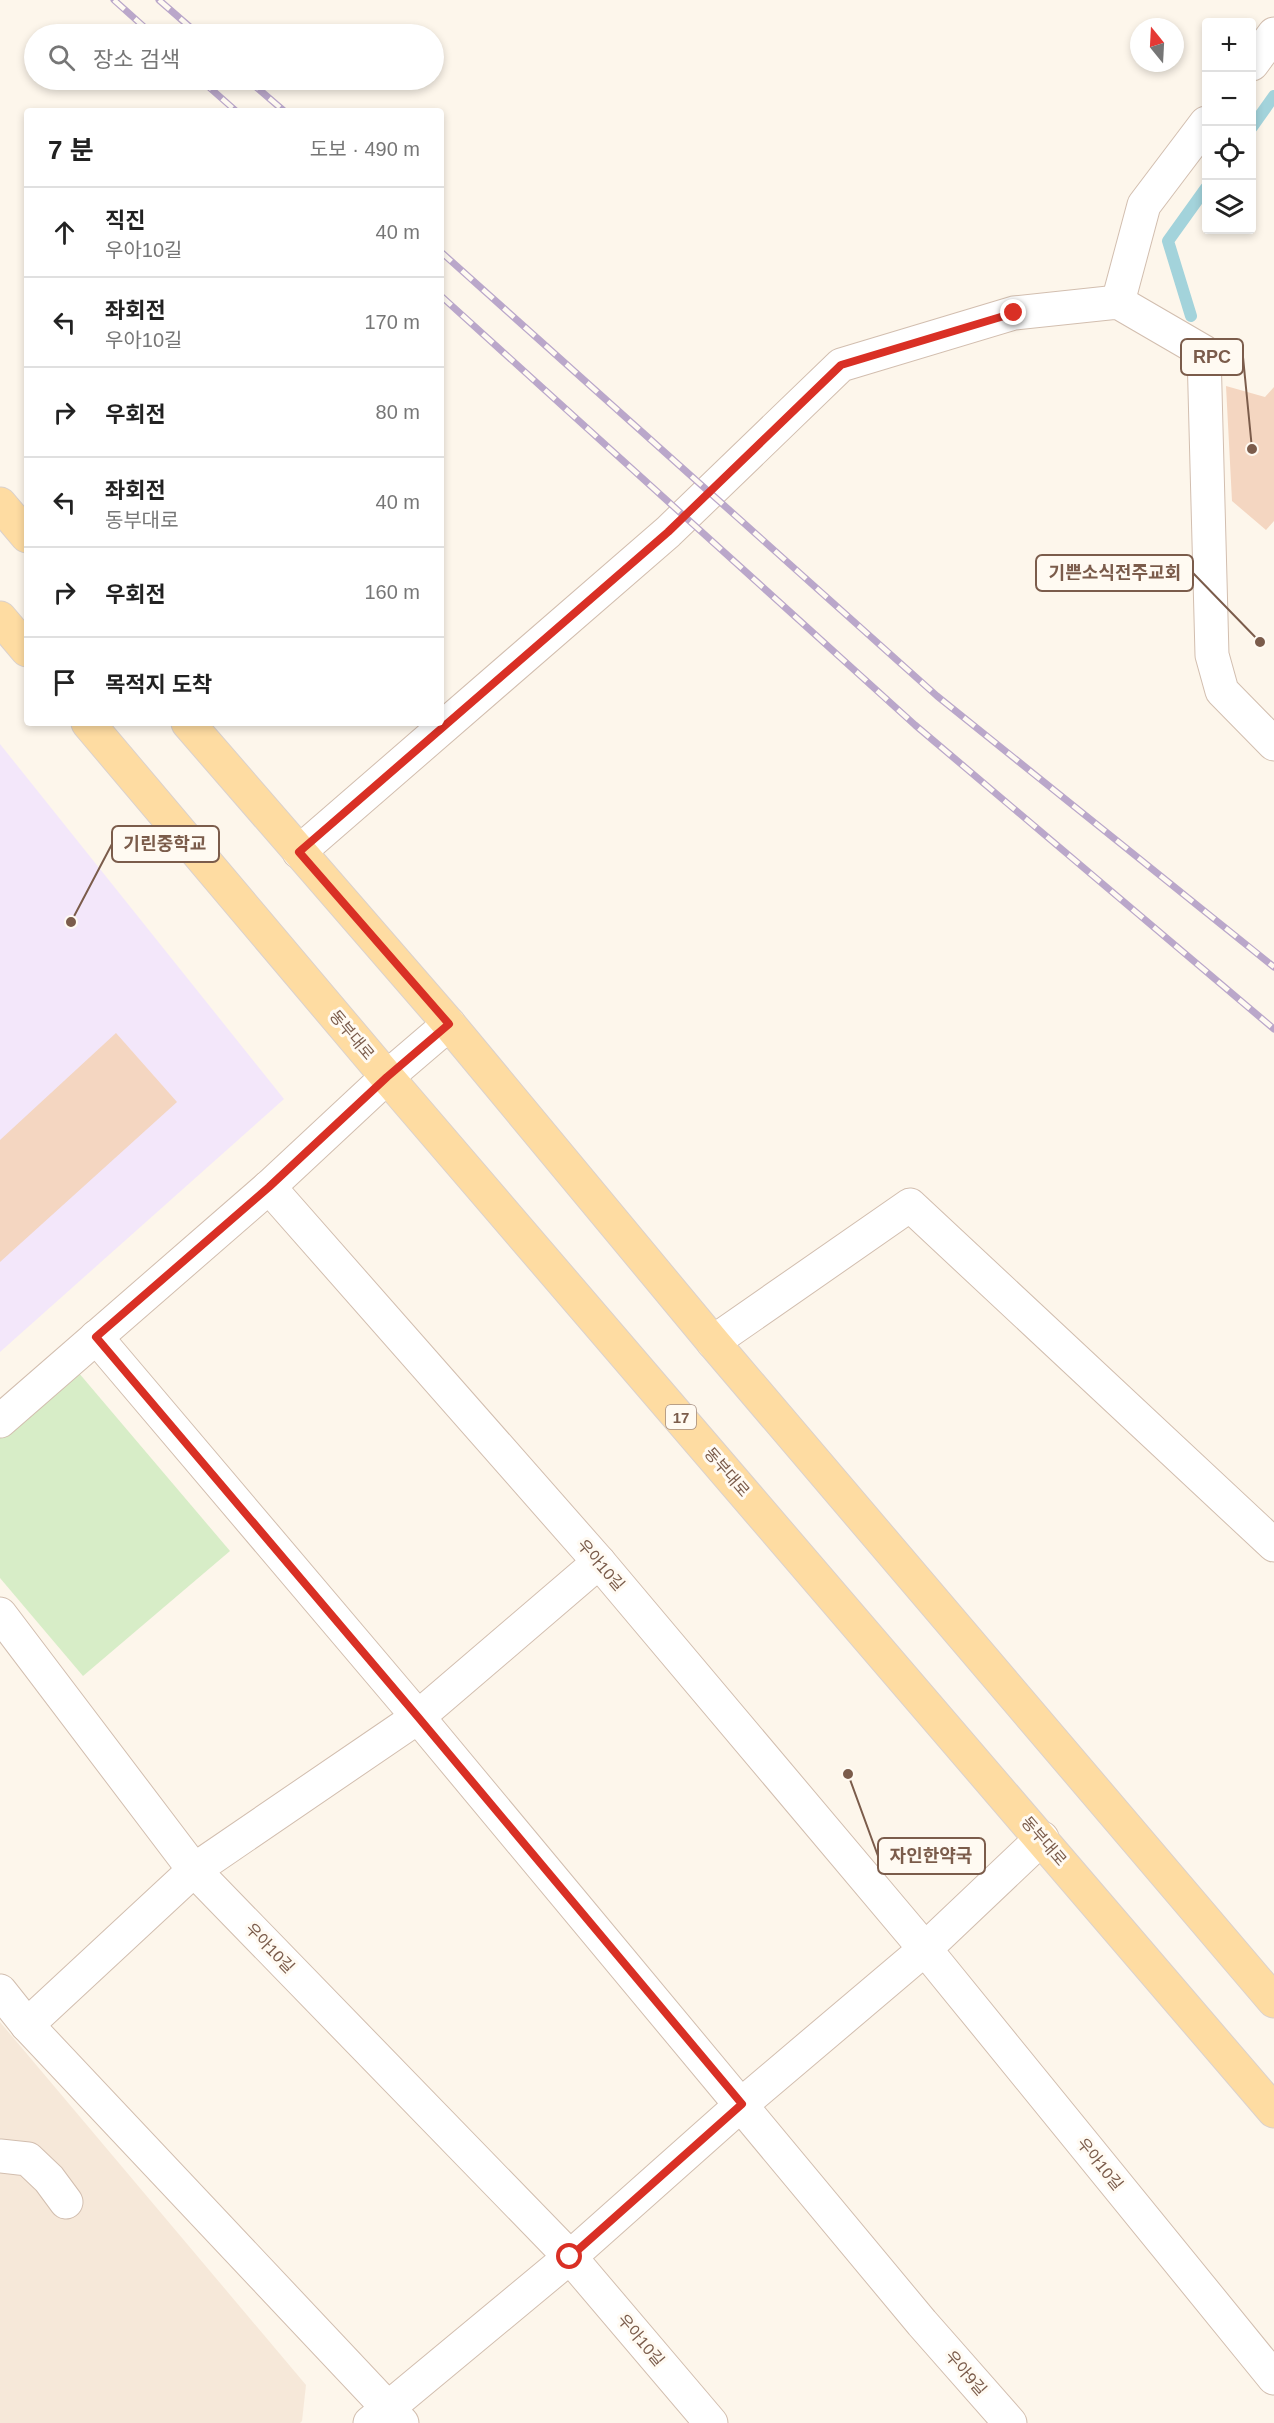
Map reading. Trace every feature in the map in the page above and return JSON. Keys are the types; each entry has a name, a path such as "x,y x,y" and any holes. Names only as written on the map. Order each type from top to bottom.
{"main road":[{"path":"0,504 24,532"},
{"path":"0,618 24,646"},
{"name":"동부대로","path":"91,726 387,1077 1274,2111"},
{"path":"191,726 449,1024 713,1342 1274,2001"}],"street":[{"path":"1256,57 1274,34"},
{"path":"1118,302 1144,205 1204,126"},
{"path":"299,852 668,532 841,365 1014,313 1118,302 1204,352 1212,656 1222,691 1274,744"},
{"path":"0,1421 269,1187 387,1077 449,1024"},
{"name":"우아10길","path":"269,1187 599,1562 925,1949 1274,2378"},
{"path":"713,1342 910,1205 1274,1545"},
{"path":"96,1337 742,2104"},
{"path":"27,2025 194,1870 418,1717 599,1562"},
{"name":"우아10길","path":"0,1614 194,1870 570,2257 711,2423"},
{"path":"0,1991 27,2025 387,2418 742,2104 925,1949 1042,1838"},
{"name":"우아9길","path":"742,2104 922,2323 1010,2423"},
{"path":"0,2156 28,2159 49,2179 66,2202"}],"shaded area":[{"path":"0,744 284,1099 0,1352"},
{"path":"0,2022 306,2385 300,2423 0,2423"}],"green space":[{"path":"78,1372 230,1551 83,1676 0,1578 0,1438"}],"building":[{"path":"1226,386 1265,397 1274,387 1274,521 1266,530 1232,501"},
{"path":"116,1033 177,1102 0,1262 0,1140"}],"waterway":[{"path":"1253,126 1274,96"},
{"path":"1191,316 1168,241 1202,194"}],"railway":[{"path":"114,0 141,24"},
{"path":"159,0 187,24"},
{"path":"212,90 233,108"},
{"path":"260,90 281,108"},
{"path":"444,255 937,696 1274,967"},
{"path":"444,299 915,725 1274,1029"}],"place":[{"name":"RPC","path":"1252,449"},
{"name":"기쁜소식전주교회","path":"1260,642"},
{"name":"기린중학교","path":"71,922"},
{"name":"자인한약국","path":"848,1774"}],"route":[{"path":"570,2257 742,2104 96,1337 269,1187 387,1077 449,1024 299,852 668,532 841,365 1014,313"}]}
